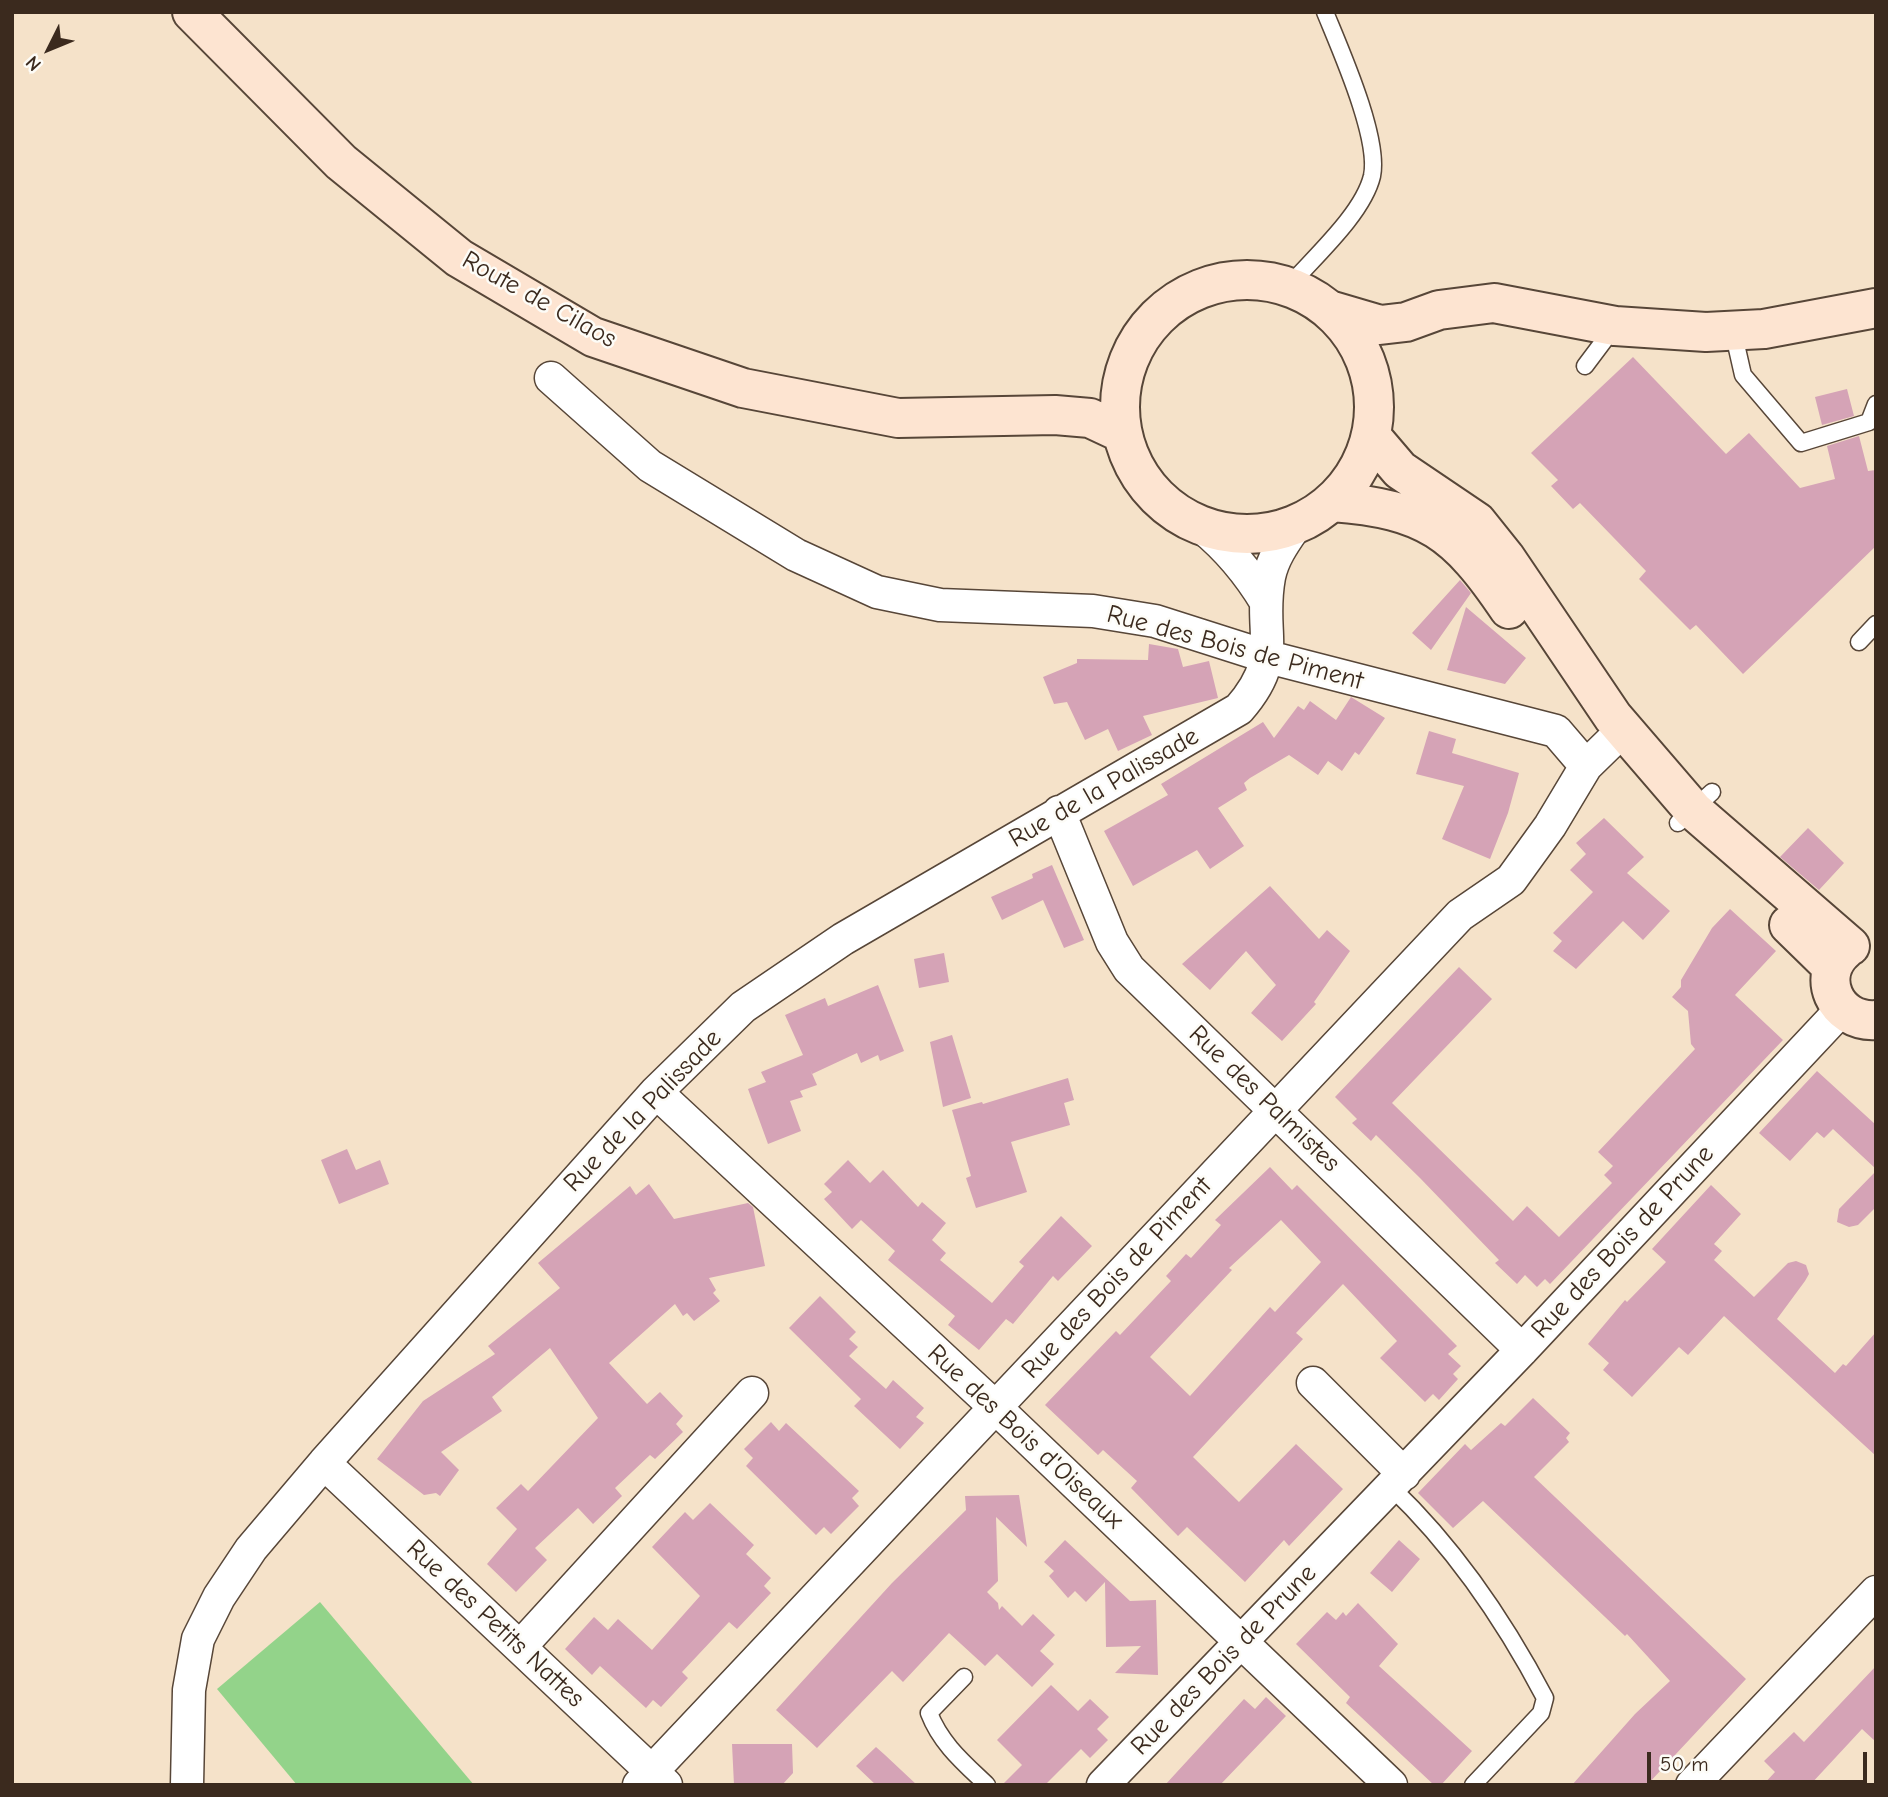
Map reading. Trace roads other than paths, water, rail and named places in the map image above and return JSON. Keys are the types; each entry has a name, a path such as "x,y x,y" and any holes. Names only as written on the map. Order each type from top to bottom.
{"main road":[{"name":"Route de Cilaos","path":"192,12 341,162 458,258 593,337 743,388 898,418 1055,415 1090,418 1122,433"},
{"path":"1329,310 1358,346 1370,375 1374,405 1371,436 1357,471 1332,502 1296,525 1262,534 1232,534 1202,527 1159,499 1142,480 1129,457 1122,433 1119,403 1124,374 1140,336 1169,306 1206,286 1247,280 1288,287 1329,310 1380,325 1406,322 1439,310 1494,303 1615,326 1764,330 1876,308"},
{"path":"1370,375 1379,356 1406,322"},
{"name":"Route de Cilaos","path":"1055,415 1104,391 1124,374"},
{"path":"1371,436 1400,470 1478,522 1505,557 1605,747"},
{"path":"1332,502 1374,505 1414,517 1451,537 1485,574 1605,747 1695,808 1852,951 1830,989 1859,1015"}],"street":[{"name":"Rue des Bois de Piment","path":"551,378 650,466 796,555 877,592 940,605 1093,611 1155,621 1268,657 1556,731 1605,747 1511,880 1460,915 995,1407 652,1780"},
{"name":"Rue de la Palissade","path":"187,1785 189,1690 198,1639 219,1597 251,1549 324,1463 656,1091 743,1007 843,939 1239,709 1262,676 1268,657 1265,602 1269,574 1276,556 1296,525"},
{"name":"Rue de la Palissade","path":"1202,527 1227,548 1249,573 1265,602"},
{"name":"Rue des Palmistes","path":"1059,812 1112,942 1129,969 1277,1109 1522,1350"},
{"name":"Rue des Bois de Prune","path":"1103,1785 1522,1350 1859,1015"},
{"name":"Rue des Bois d'Oiseaux","path":"656,1091 995,1407 1391,1785"},
{"path":"1313,1383 1398,1480"},
{"path":"520,1647 752,1393"},
{"name":"Rue des Petits Nattes","path":"324,1463 520,1647 652,1780"},
{"path":"1692,1785 1876,1592"}],"lane":[{"path":"1288,287 1356,209 1372,176 1370,139 1346,64 1325,12"},
{"path":"1585,366 1615,326"},
{"path":"1733,331 1743,375 1801,443 1869,422 1876,404"},
{"path":"1859,642 1876,624"},
{"path":"1398,1480 1469,1575 1545,1698 1541,1713 1473,1785"},
{"path":"964,1677 929,1713 937,1732 952,1751 988,1785"}]}
